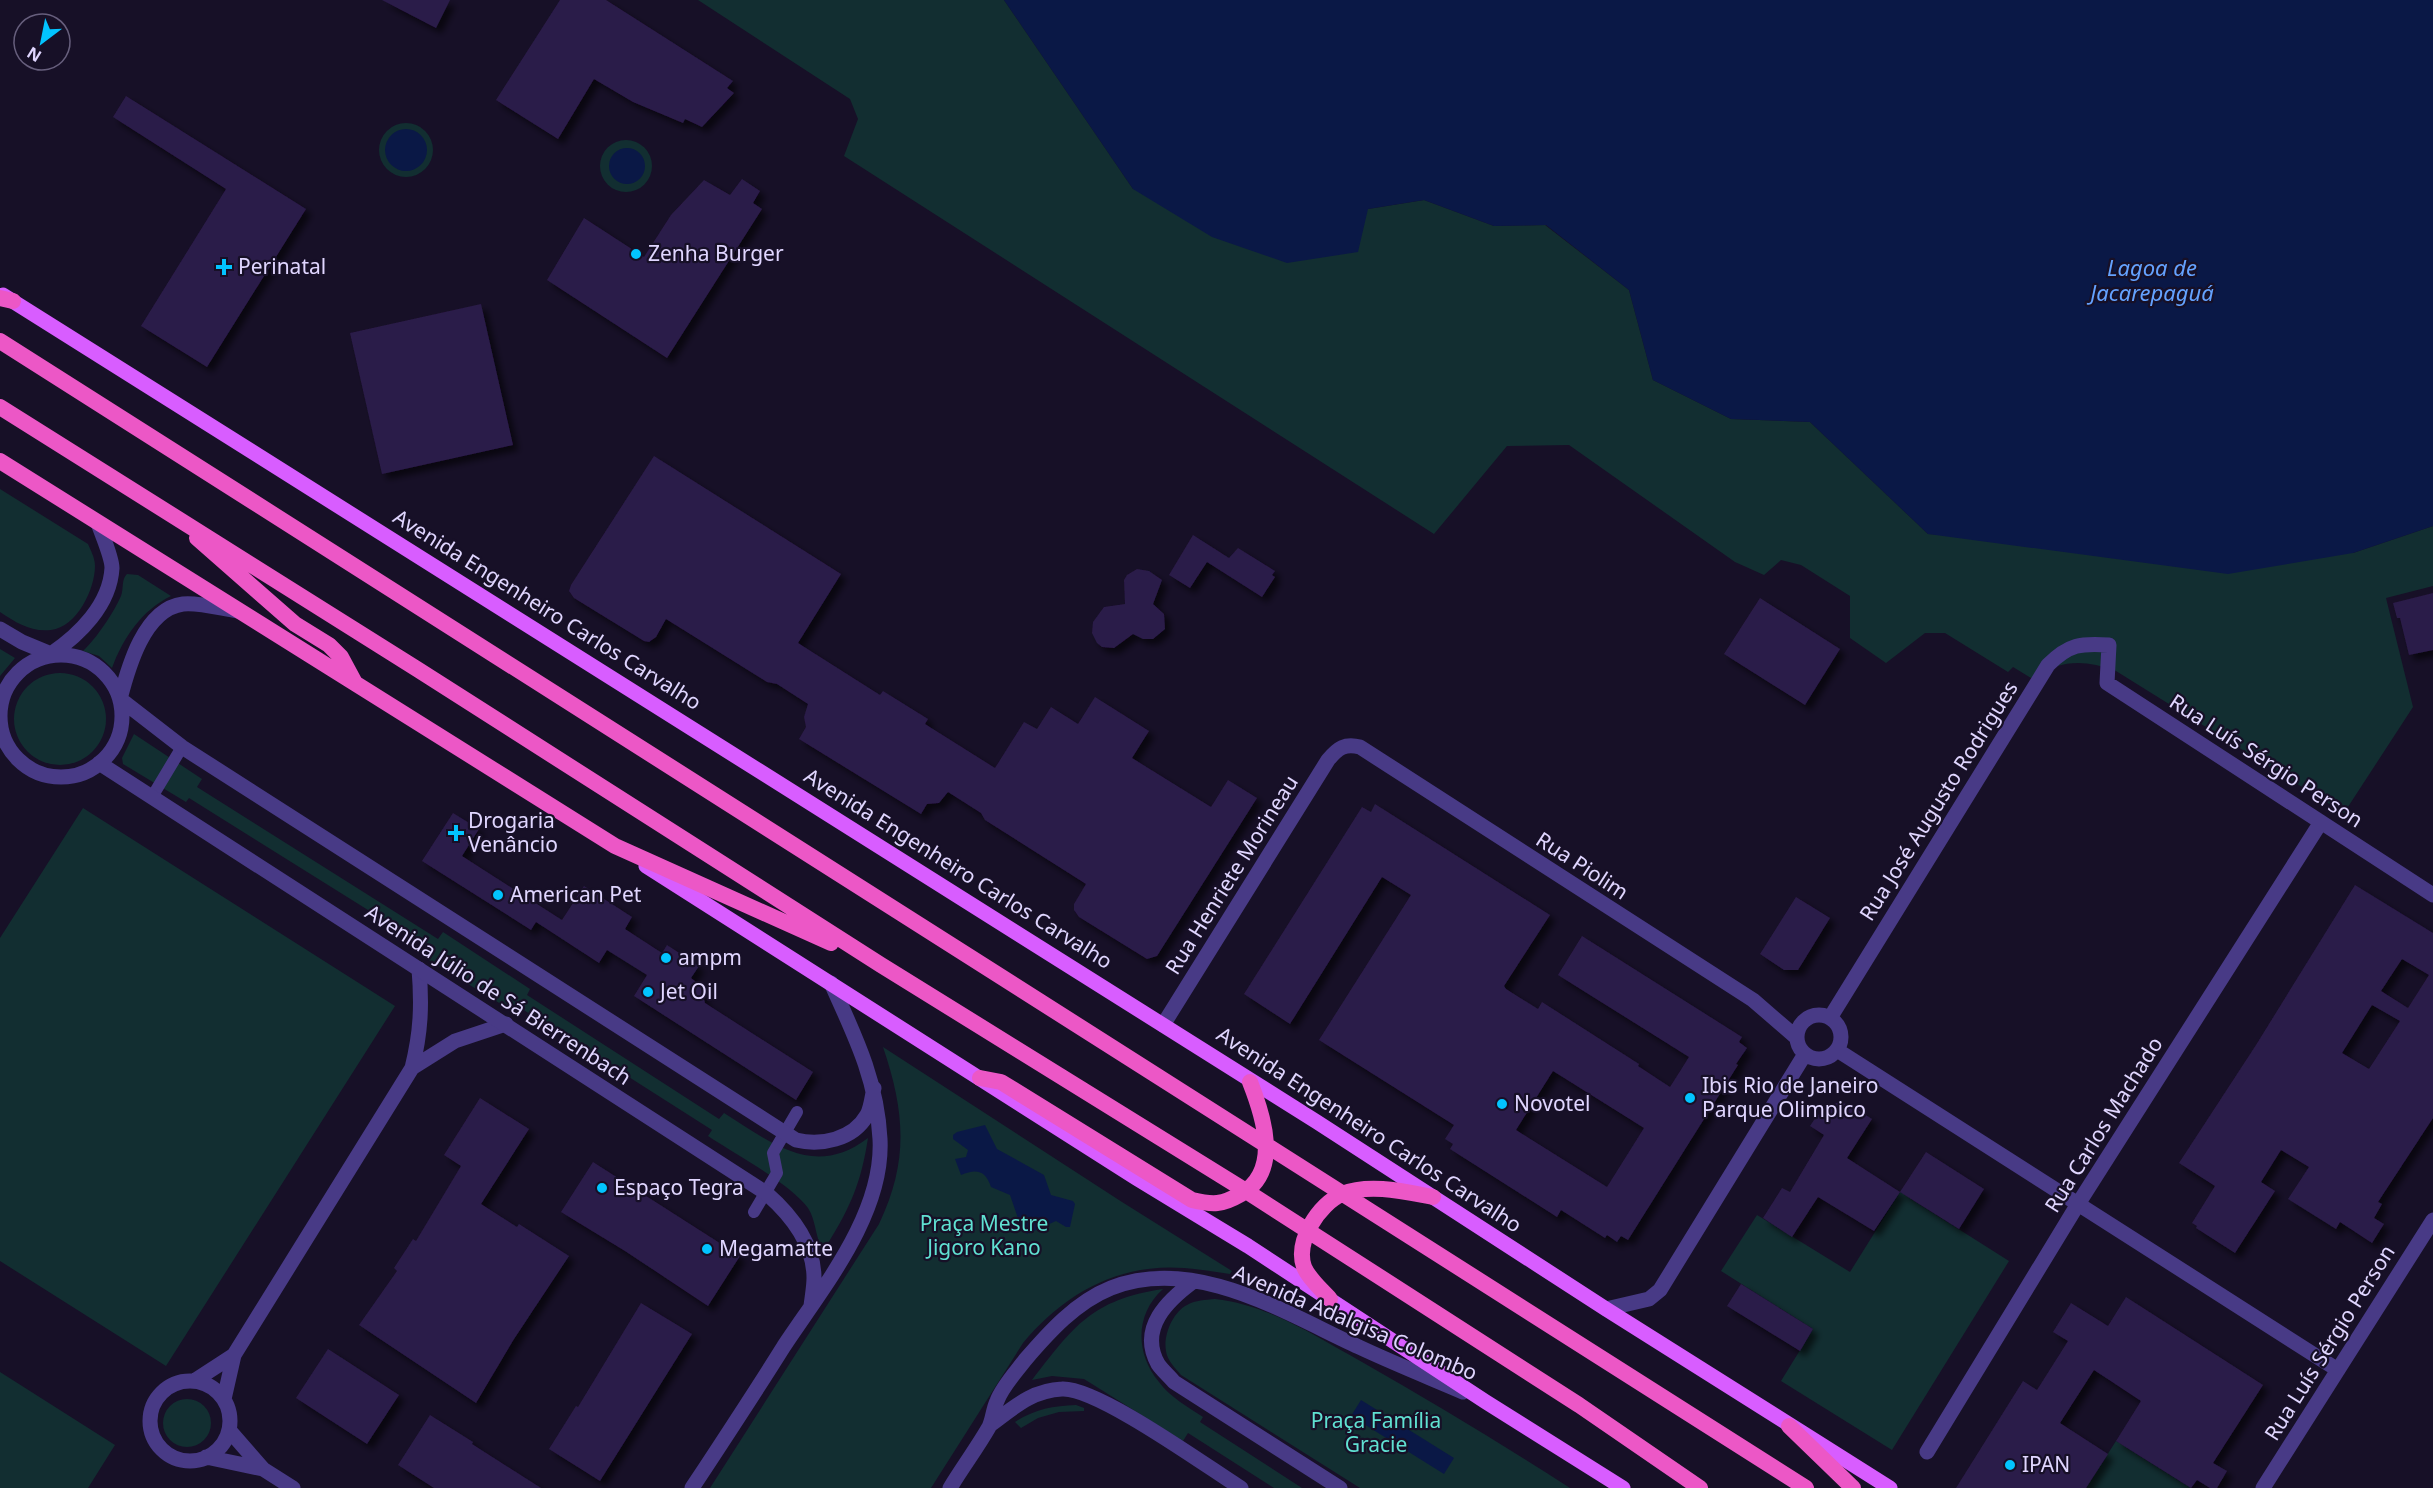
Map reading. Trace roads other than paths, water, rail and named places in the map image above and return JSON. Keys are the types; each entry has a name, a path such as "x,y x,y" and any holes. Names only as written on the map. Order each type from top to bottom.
{"highway":[{"path":"0,340 1806,1488"},
{"path":"0,407 881,965 1246,1191 1579,1405 1687,1482 1700,1488"},
{"path":"0,461 615,846 881,965"},
{"path":"183,521 214,555 241,576 275,608 295,624 329,645 341,657 355,684"},
{"path":"980,1078 1001,1082 1192,1200 1211,1204 1224,1202 1246,1191 1261,1171 1267,1147 1259,1104 1250,1082"},
{"path":"1330,1299 1308,1275 1302,1256 1308,1231 1327,1204 1343,1194 1378,1190 1433,1197"},
{"path":"1789,1426 1853,1488"}],"main road":[{"name":"Avenida Engenheiro Carlos Carvalho","path":"4,297 1163,1025 1789,1426 1890,1488"},
{"path":"615,846 1330,1299 1486,1402 1623,1488"}],"street":[{"path":"98,523 112,567 106,589 96,610 82,630 51,654 33,664 9,686 2,704 0,729 8,746 27,767 42,774 72,776 99,763 110,752 118,738 122,723 120,699 129,665 138,645 153,622 166,610 183,604 238,611"},
{"path":"0,629 22,642 51,654 67,653 83,657 97,665 109,677 120,699"},
{"name":"Rua José Augusto Rodrigues","path":"1830,1018 2048,665 2062,653 2080,644 2109,645"},
{"name":"Rua Luís Sérgio Person","path":"2109,645 2107,683 2433,895"},
{"name":"Avenida Júlio de Sá Bierrenbach","path":"120,699 182,747 796,1140 811,1144 829,1141 850,1133 867,1116 874,1088"},
{"name":"Rua Piolim","path":"1337,749 1350,744 1360,747 1753,1000 1797,1038"},
{"path":"152,797 182,747"},
{"name":"Rua Henriete Morineau","path":"1163,1025 1337,749"},
{"name":"Avenida Júlio de Sá Bierrenbach","path":"99,763 766,1193 783,1208 801,1232 814,1277 810,1306"},
{"name":"Rua Carlos Machado","path":"1927,1452 2078,1204 2321,822"},
{"path":"224,1399 234,1355 412,1068 422,1007 419,969"},
{"path":"692,1488 848,1249 875,1184 880,1139 874,1088 862,1053 831,983"},
{"path":"1818,1015 1830,1018 1841,1034 1837,1050 1822,1059 1805,1054 1797,1038 1798,1030 1810,1017 1818,1015"},
{"path":"412,1068 455,1041 506,1024"},
{"path":"1837,1050 2338,1370"},
{"path":"1606,1309 1649,1299 1660,1290 1805,1054"},
{"path":"754,1212 777,1173 773,1153 797,1112"},
{"name":"Rua Luís Sérgio Person","path":"2262,1488 2433,1220"},
{"name":"Avenida Adalgisa Colombo","path":"950,1488 990,1425 997,1399 1024,1362 1054,1328 1082,1303 1111,1288 1140,1280 1167,1278 1194,1281 1222,1288 1269,1305 1486,1402"},
{"path":"1194,1281 1169,1300 1155,1324 1151,1337 1158,1363 1174,1382 1340,1488"},
{"path":"194,1381 213,1388 224,1399 230,1417 229,1430 221,1446 206,1457 195,1460 172,1456 157,1443 150,1423 154,1403 171,1385 194,1381 234,1355"},
{"path":"990,1425 1029,1396 1045,1391 1071,1389 1097,1399 1142,1425 1241,1488"},
{"path":"229,1430 263,1469 292,1488"},
{"path":"206,1457 263,1469"}],"water":[{"name":"Lagoa de Jacarepaguá","path":"1004,0 2433,0 2433,526 2353,553 2228,574 1928,534 1810,422 1731,419 1653,380 1629,290 1546,225 1494,226 1424,200 1368,209 1358,252 1287,263 1212,237 1133,189"},
{"path":"406,129 421,135 427,150 421,165 406,171 391,165 385,150 391,135"},
{"path":"627,148 640,153 645,166 640,179 627,184 614,179 609,166 614,153"},
{"path":"985,1125 997,1149 1044,1175 1051,1195 1073,1201 1075,1204 1070,1227 1056,1221 1027,1234 1021,1227 1010,1195 991,1187 984,1174 980,1172 961,1175 955,1159 966,1157 968,1150 953,1139 953,1135"},
{"path":"1361,1400 1454,1458 1444,1474 1351,1416"}],"place":[{"name":"Zenha Burger","path":"636,254"},
{"name":"Perinatal","path":"224,267"},
{"name":"Drogaria Venâncio","path":"456,833"},
{"name":"American Pet","path":"498,895"},
{"name":"ampm","path":"666,958"},
{"name":"Jet Oil","path":"648,992"},
{"name":"Ibis Rio de Janeiro Parque Olimpico","path":"1690,1098"},
{"name":"Novotel","path":"1502,1104"},
{"name":"Espaço Tegra","path":"602,1188"},
{"name":"Megamatte","path":"707,1249"},
{"name":"IPAN","path":"2010,1465"}],"park label":[{"name":"Praça Mestre Jigoro Kano","path":"984,1236"},
{"name":"Praça Família Gracie","path":"1376,1433"}]}
